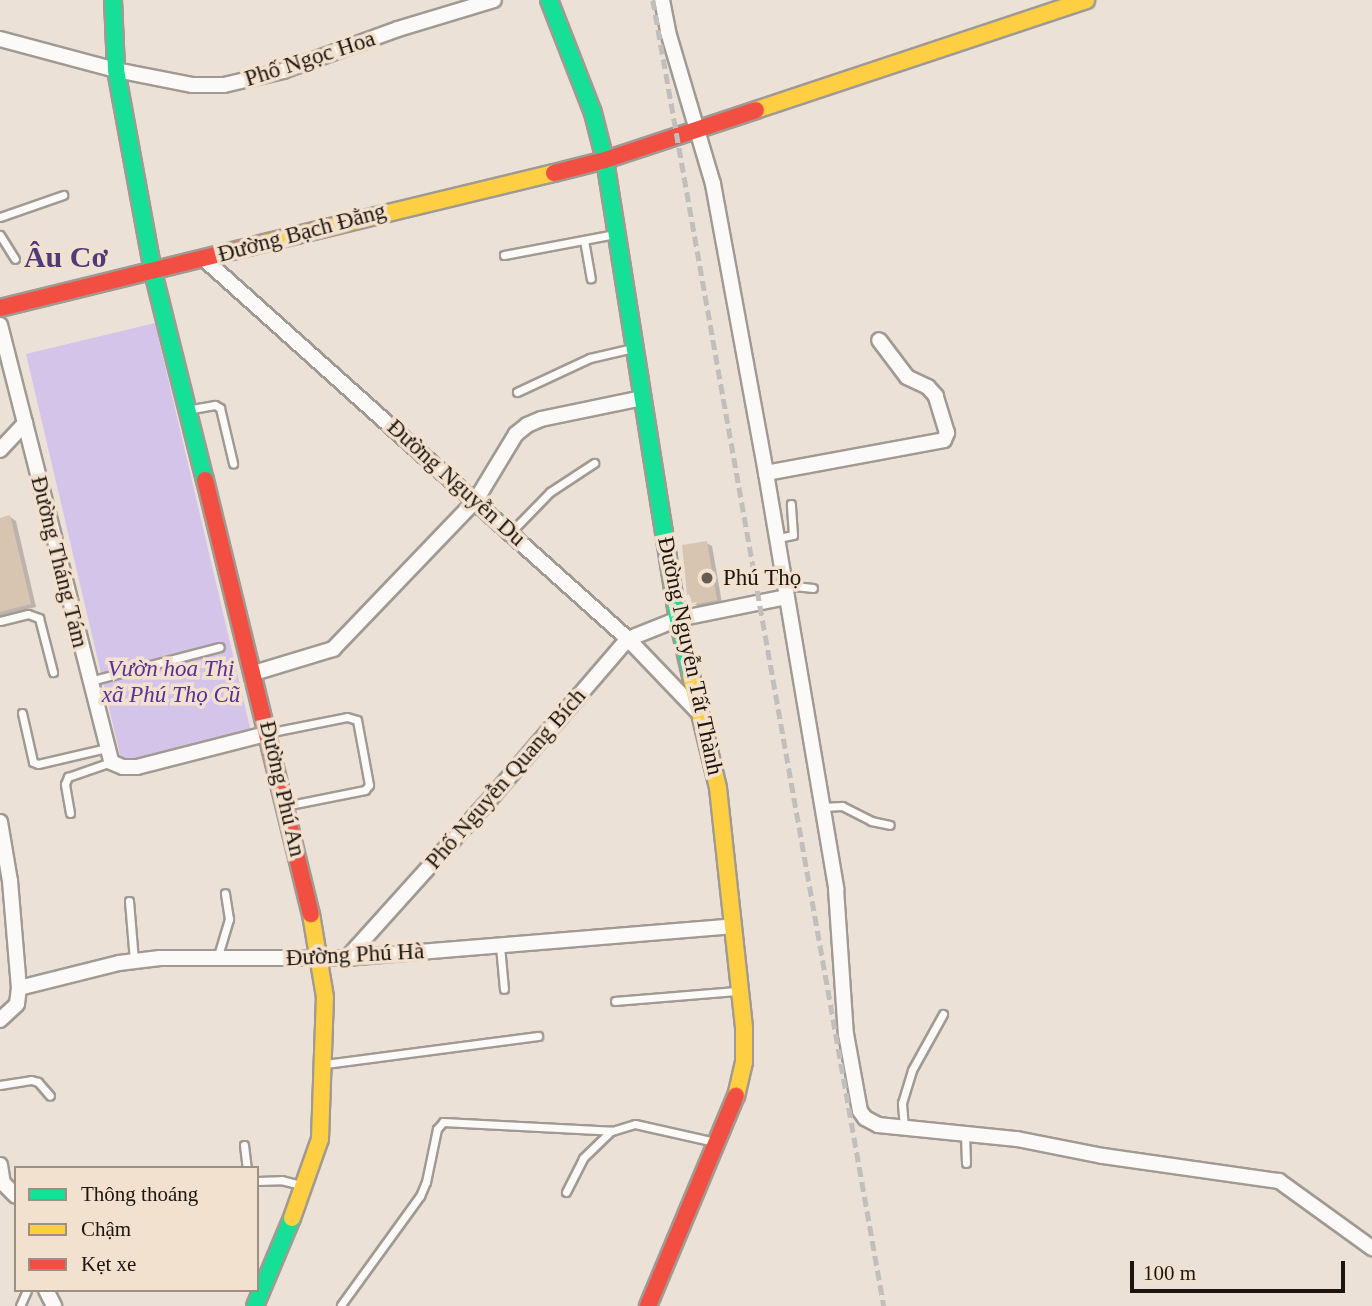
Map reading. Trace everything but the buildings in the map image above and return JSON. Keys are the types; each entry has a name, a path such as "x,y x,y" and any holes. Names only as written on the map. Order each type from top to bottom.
{"street":[{"path":"113,0 116,70 153,272"},
{"name":"Phố Ngọc Hoa","path":"0,39 116,70 192,85 224,85 283,71 398,29 494,0"},
{"name":"Đường Nguyễn Tất Thành","path":"548,0 589,102 604,160 678,619 718,788 740,990 744,1062 735,1102 648,1306"},
{"path":"663,0 671,44 713,188 766,473 837,894 846,1034 858,1102 865,1118 872,1123 965,1134 1279,1181 1367,1245"},
{"name":"Đường Bạch Đằng","path":"0,307 153,272 392,209 604,160 1086,0"},
{"name":"Đường Nguyễn Du","path":"204,259 628,639 701,715"},
{"name":"Đường Phú An","path":"153,272 269,733 321,959 325,997 320,1139 306,1186 255,1306"},
{"name":"Đường Tháng Tám","path":"0,325 109,755"},
{"path":"766,473 944,440 947,433 936,396 928,387 907,377 879,340"},
{"path":"254,673 333,649 476,500 516,434 527,425 541,419 642,398"},
{"path":"0,450 25,423"},
{"name":"Phố Nguyễn Quang Bích","path":"347,958 485,805 628,639 678,619 785,591"},
{"path":"109,755 123,767 137,767 269,733"},
{"path":"0,822 19,988 17,1004 0,1020"},
{"name":"Đường Phú Hà","path":"19,988 134,961 160,958 347,958 734,926"},
{"path":"0,1165 3,1183 14,1194"}],"lane":[{"path":"0,217 63,195"},
{"path":"505,255 615,234"},
{"path":"0,236 15,259"},
{"path":"584,240 591,278"},
{"path":"517,392 590,358 634,348"},
{"path":"188,409 215,405 220,408 233,463"},
{"path":"510,532 550,492 594,463"},
{"path":"777,538 793,535 791,504"},
{"path":"785,591 813,589"},
{"path":"0,621 28,614 40,618 53,672"},
{"path":"89,682 220,647"},
{"path":"22,713 33,762 38,764 109,755"},
{"path":"269,733 347,717 357,720 369,785 365,790 286,806"},
{"path":"71,813 65,784 68,777 109,755"},
{"path":"822,807 842,806 871,821 890,825"},
{"path":"217,959 229,919 225,893"},
{"path":"129,901 134,961"},
{"path":"500,946 504,989"},
{"path":"615,1001 740,990"},
{"path":"904,1127 902,1103 912,1070 943,1014"},
{"path":"324,1064 538,1036"},
{"path":"0,1085 31,1080 38,1082 50,1096"},
{"path":"341,1305 420,1196 426,1182 437,1129 443,1122 612,1131 635,1124 719,1143"},
{"path":"566,1192 583,1158 612,1131"},
{"path":"965,1134 966,1163"},
{"path":"244,1144 247,1166"},
{"path":"259,1181 281,1180 306,1186"}],"green space":[{"name":"Vườn hoa Thị xã Phú Thọ Cũ","path":"155,323 251,732 122,763 26,354"}],"railway":[{"path":"653,0 884,1306"}],"traffic: fast":[{"path":"113,0 116,70 153,272 205,480"},
{"path":"549,0 593,113 605,160 678,619 691,676"},
{"path":"255,1306 292,1218"}],"traffic: slow":[{"path":"756,110 1086,0"},
{"path":"260,244 554,173"},
{"path":"691,676 718,788 744,1028 744,1062 736,1096"},
{"path":"292,1218 320,1139 325,997 311,914"}],"traffic: jam":[{"path":"554,173 605,160 756,110"},
{"path":"0,308 260,244"},
{"path":"205,480 311,914"},
{"path":"648,1306 736,1096"}],"place":[{"name":"Phú Thọ","path":"707,578"}],"district":[{"name":"Âu Cơ","path":"66,257"}]}
